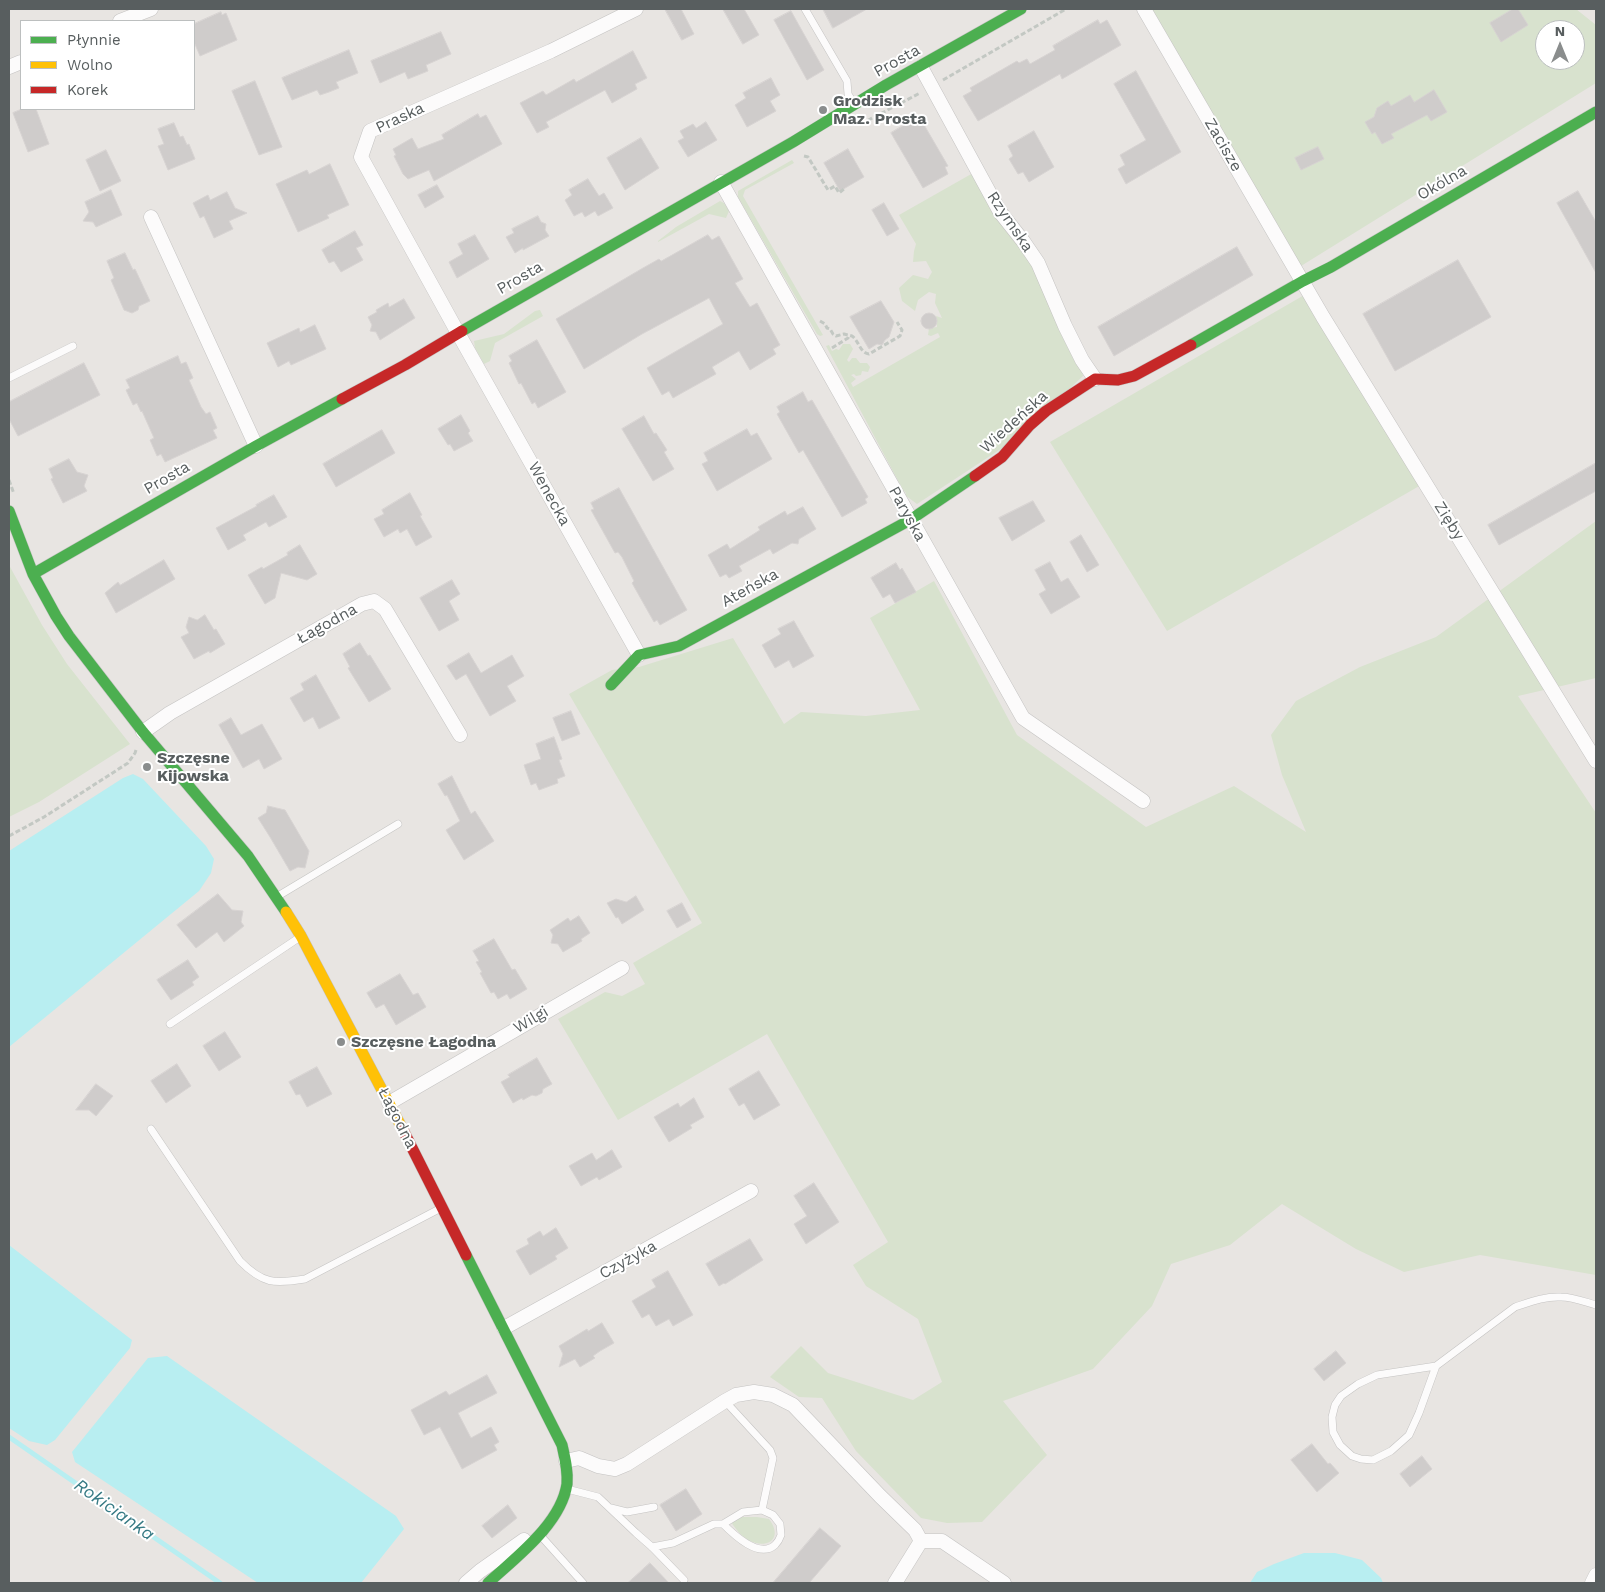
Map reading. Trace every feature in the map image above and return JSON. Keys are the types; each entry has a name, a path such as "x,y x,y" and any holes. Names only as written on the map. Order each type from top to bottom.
{"street":[{"path":"123,20 151,9"},
{"name":"Praska","path":"458,333 361,157 370,131 551,51 636,9"},
{"name":"Prosta","path":"33,574 256,446 405,365 1021,9"},
{"name":"Zacisze","path":"1144,9 1303,281"},
{"name":"Rzymska","path":"921,67 1000,212 1038,263 1073,343 1095,379"},
{"name":"Okólna","path":"1303,281 1331,267 1596,112"},
{"name":"Paryska","path":"721,182 1023,718 1143,802"},
{"path":"151,217 256,446"},
{"path":"1095,379 1111,381 1128,379 1140,374 1303,281"},
{"name":"Zięby","path":"1303,281 1322,317 1596,761"},
{"name":"Wenecka","path":"458,333 639,655"},
{"name":"Wiedeńska","path":"910,520 1002,457 1030,425 1046,411 1095,379"},
{"name":"Łagodna","path":"9,511 33,574 69,636 143,732 248,856 277,896 301,936 389,1103 562,1445 566,1460 566,1488 556,1513 539,1533 488,1583"},
{"name":"Ateńska","path":"639,655 679,646 910,520"},
{"name":"Łagodna","path":"143,732 170,713 362,604 374,601 385,609 460,735"},
{"path":"610,685 639,655"},
{"name":"Wilgi","path":"389,1103 622,968"},
{"name":"Czyżyka","path":"504,1328 751,1191"},
{"path":"566,1460 578,1458 598,1466 616,1469 627,1464 725,1400 736,1395 754,1392 774,1395 793,1405 915,1530 921,1541"},
{"name":"Łagodna","path":"466,1583 522,1541 539,1533"},
{"path":"895,1583 921,1541"},
{"path":"921,1541 942,1541 1004,1583"},
{"path":"1592,1583 1596,1576"}],"lane":[{"path":"805,9 847,81 848,94 854,105"},
{"path":"9,378 73,346"},
{"path":"277,896 398,824"},
{"path":"170,1024 301,936"},
{"path":"151,1129 240,1261 251,1272 265,1280 282,1283 305,1279 442,1208"},
{"path":"1436,1366 1409,1435 1391,1451 1373,1460 1361,1459 1352,1456 1340,1445 1333,1432 1332,1417 1335,1406 1341,1396 1358,1384 1376,1375 1436,1366 1490,1325 1521,1305 1543,1298 1562,1296 1596,1305"},
{"path":"725,1400 770,1450 773,1458 762,1510"},
{"path":"566,1488 598,1497 652,1547 684,1580"},
{"path":"610,1508 627,1512 654,1507"},
{"path":"652,1547 673,1543 714,1524 723,1524 743,1512 762,1510 773,1515 780,1524 782,1535 775,1545 764,1550 740,1540 723,1524"},
{"path":"539,1533 583,1583"}],"path":[{"path":"805,156 808,157 828,190 835,186 839,192 844,189"},
{"path":"820,321 836,336 844,334 856,340 865,353 874,352 900,336 902,330 897,322"},
{"path":"832,348 848,337"},
{"path":"9,836 44,817 128,762 136,753 137,748"}],"green space":[{"path":"1149,9 1576,9 1596,25 1596,83 1301,266"},
{"path":"792,160 794,163 745,190 743,196 823,335 820,336 817,334 738,197 738,191"},
{"path":"973,173 1025,251 1083,376 1016,439 917,504 905,495 906,493 826,346 829,345 832,351 839,350 843,344 850,344 853,349 847,360 849,362 852,358 856,358 860,363 867,363 870,367 868,372 862,371 861,375 851,375 856,379 851,383 853,387 940,337 938,333 931,336 928,335 929,328 937,327 936,316 942,318 935,303 936,294 929,292 918,300 915,311 902,301 899,288 913,275 928,279 932,272 926,261 913,262 916,244 899,215"},
{"path":"720,201 724,203 729,211 726,218 709,214 658,242 676,227"},
{"path":"1306,294 1421,485 1167,631 1050,442"},
{"path":"540,310 543,316 495,343 490,361 484,364 475,348 474,341 504,334 535,311"},
{"path":"1596,521 1596,678 1518,696 1596,813 1596,1275 1480,1255 1404,1272 1356,1249 1282,1204 1230,1245 1171,1264 1152,1306 1093,1369 1003,1401 1047,1455 982,1522 947,1523 921,1518 856,1451 822,1398 799,1397 770,1377 801,1346 828,1373 913,1400 942,1382 918,1319 866,1286 853,1265 888,1242 767,1034 618,1120 558,1019 605,992 622,996 645,984 633,963 702,923 569,694 612,670 639,667 733,638 784,724 801,712 866,716 920,710 870,618 934,581 1017,735 1146,827 1234,786 1306,832 1282,775 1271,735 1296,701 1360,667 1436,637"},
{"path":"9,565 42,625 67,664 130,744 39,802 9,817"},
{"path":"742,1517 769,1519 775,1532 774,1537 771,1541 761,1544 748,1540 731,1522"}],"water":[{"path":"133,774 143,779 206,846 214,859 211,873 199,891 9,1047 9,851 123,778"},
{"path":"9,1245 132,1340 130,1348 55,1440 47,1445 29,1441 9,1428"},
{"path":"167,1356 396,1516 404,1529 361,1583 258,1583 75,1462 72,1452 148,1358"},
{"path":"1304,1553 1335,1553 1362,1560 1381,1578 1383,1583 1250,1583 1257,1572"}],"building":[{"path":"665,9 681,9 694,34 682,40"},
{"path":"723,9 744,9 759,35 743,44"},
{"path":"823,9 867,9 833,28"},
{"path":"1513,9 1518,9 1528,25 1501,42 1490,23"},
{"path":"791,11 824,70 807,80 774,20"},
{"path":"221,12 222,15 226,13 237,40 200,56 195,44 195,24"},
{"path":"1098,20 1100,24 1107,20 1121,45 1062,79 1060,74 978,121 963,96 972,91 970,88 1017,61 1019,63 1027,59 1030,64 1055,50 1053,46"},
{"path":"441,32 451,54 426,65 428,71 408,79 405,72 380,83 371,61"},
{"path":"349,50 358,73 336,82 339,88 320,95 317,90 292,100 282,78"},
{"path":"633,51 647,78 635,84 637,89 612,103 605,90 546,122 549,127 537,133 520,103 543,91 546,95 574,79 576,82"},
{"path":"1136,71 1181,152 1126,184 1118,169 1125,165 1120,155 1146,140 1114,84"},
{"path":"771,78 780,95 770,101 776,111 747,127 735,105 746,98 743,93"},
{"path":"255,81 282,147 259,155 232,91"},
{"path":"1434,90 1447,112 1431,121 1427,115 1391,134 1394,138 1382,144 1375,132 1372,134 1365,122 1374,117 1377,108 1388,101 1391,106 1410,95 1414,102"},
{"path":"20,110 36,110 49,144 28,152 13,113"},
{"path":"478,114 480,118 486,115 502,144 434,181 429,170 408,179 403,174 394,156 396,155 393,149 412,138 418,149 444,139 442,135"},
{"path":"916,118 920,125 923,123 948,166 945,167 948,174 923,188 891,133"},
{"path":"706,122 717,140 688,157 678,141 684,138 680,131 693,124 696,128"},
{"path":"174,123 180,137 183,136 187,145 189,144 195,159 168,170 158,146 164,144 158,129"},
{"path":"1034,131 1054,167 1029,182 1023,172 1018,174 1009,159 1013,156 1008,146"},
{"path":"641,138 659,168 625,190 607,158"},
{"path":"1318,147 1324,159 1301,170 1295,158"},
{"path":"848,149 864,177 840,191 824,163"},
{"path":"106,150 121,181 100,191 86,160"},
{"path":"330,164 349,205 327,215 329,218 298,232 276,184 307,170 309,174"},
{"path":"588,179 599,196 604,193 613,208 598,216 595,211 585,217 582,212 574,216 565,200 572,195 569,190"},
{"path":"437,185 444,197 425,208 418,195"},
{"path":"111,190 122,215 96,227 93,222 83,221 89,212 85,202"},
{"path":"1578,191 1596,222 1596,273 1557,203"},
{"path":"227,192 235,208 247,213 229,221 233,229 214,238 204,216 200,218 193,203 208,195 210,200"},
{"path":"884,203 899,229 887,236 872,210"},
{"path":"538,216 541,222 546,224 545,230 549,236 515,253 506,237 514,233 512,229"},
{"path":"355,231 363,245 356,248 363,260 341,272 334,261 329,263 322,250"},
{"path":"475,235 489,259 457,278 449,262 463,254 458,244"},
{"path":"708,235 712,240 719,236 743,279 735,283 750,307 757,303 780,345 773,349 776,354 750,370 739,351 712,367 716,374 673,398 669,391 662,395 647,368 723,324 709,298 642,334 584,369 556,319 659,259 661,261"},
{"path":"1237,247 1253,275 1114,356 1098,327"},
{"path":"125,253 150,301 139,306 138,310 132,313 124,310 111,280 114,278 107,261"},
{"path":"1458,260 1491,317 1395,371 1363,314"},
{"path":"404,299 415,318 380,340 376,332 370,331 372,325 368,317 388,303 389,307"},
{"path":"881,301 894,322 889,337 882,345 877,344 869,349 850,317"},
{"path":"926,313 932,313 937,318 935,327 926,329 921,324 921,318"},
{"path":"315,325 326,349 291,365 289,361 278,367 267,343 299,328 300,332"},
{"path":"537,340 566,392 538,408 535,402 532,404 521,383 519,384 509,363 512,361 509,356"},
{"path":"178,356 181,364 186,362 193,378 189,380 201,407 206,414 210,412 217,428 213,430 217,438 165,462 161,454 157,456 150,440 154,438 137,403 133,405 126,390 130,388 126,380"},
{"path":"84,363 100,395 18,436 9,419 9,402"},
{"path":"803,392 808,402 812,400 868,497 865,499 867,503 842,517 803,450 799,453 777,414 780,412 777,407"},
{"path":"461,415 473,441 454,451 438,429"},
{"path":"644,416 654,434 656,433 667,450 664,452 674,469 653,481 622,429"},
{"path":"747,429 751,436 757,433 772,459 717,491 702,464 708,461 704,453"},
{"path":"382,430 395,453 336,487 323,464"},
{"path":"69,459 77,472 88,475 84,486 87,491 63,503 51,479 53,478 49,469"},
{"path":"1596,463 1596,491 1499,545 1488,525"},
{"path":"619,488 687,610 660,625 657,620 654,622 632,583 634,581 622,557 618,552 615,553 591,510 594,509 591,503"},
{"path":"410,493 432,537 416,546 407,529 400,533 398,529 384,537 374,519 384,514 382,510"},
{"path":"274,495 287,517 269,527 266,522 243,535 246,540 228,550 216,528"},
{"path":"1033,501 1045,521 1012,541 999,518"},
{"path":"803,507 816,529 799,539 798,544 792,543 773,554 770,549 739,566 742,571 729,578 726,574 720,577 708,555 727,544 730,549 760,530 758,527 785,511 787,515"},
{"path":"1081,535 1099,565 1087,572 1070,542"},
{"path":"300,545 317,574 307,580 281,573 275,598 265,604 248,575 288,555 287,553"},
{"path":"164,560 175,579 116,613 105,593 118,582 120,585"},
{"path":"1050,562 1061,582 1068,578 1080,597 1051,614 1039,594 1046,590 1035,570"},
{"path":"896,563 900,570 902,568 916,592 895,603 890,594 883,598 871,578"},
{"path":"452,580 460,594 449,601 459,620 439,631 420,598"},
{"path":"205,615 225,644 210,653 209,651 194,659 181,637 189,633 186,627 189,617 197,620"},
{"path":"794,621 814,656 793,668 789,660 775,668 762,645 781,634 778,629"},
{"path":"360,643 368,656 370,655 391,689 369,702 348,668 350,667 343,654"},
{"path":"469,653 481,673 512,655 524,676 507,686 516,701 490,716 466,674 456,680 447,666"},
{"path":"316,675 340,718 319,729 313,717 304,722 290,698 304,690 301,684"},
{"path":"571,711 580,734 562,741 553,718"},
{"path":"231,718 241,735 262,724 282,759 264,769 259,759 243,768 219,725"},
{"path":"554,737 562,759 559,760 565,776 557,779 558,783 539,790 536,783 531,785 524,765 541,759 536,744"},
{"path":"452,776 471,814 475,811 494,841 464,860 446,830 460,821 447,795 445,796 438,784"},
{"path":"268,806 285,810 309,851 305,868 298,867 290,871 258,818 266,813"},
{"path":"218,894 232,910 243,911 241,922 244,926 224,942 217,932 196,948 177,925"},
{"path":"636,896 644,910 622,924 607,903 616,899 626,902"},
{"path":"682,903 691,920 677,928 667,911"},
{"path":"579,916 590,933 581,939 582,941 563,952 558,944 551,943 553,935 550,930 568,918 570,921"},
{"path":"494,939 512,970 515,969 527,989 510,999 507,994 498,999 494,992 491,993 480,973 482,972 476,962 479,961 473,951"},
{"path":"188,960 199,977 192,982 194,985 171,1000 157,980"},
{"path":"400,974 413,995 418,993 426,1007 396,1025 384,1004 376,1008 367,993"},
{"path":"225,1032 241,1057 219,1071 203,1046"},
{"path":"537,1058 552,1084 536,1096 532,1095 523,1100 522,1098 513,1103 501,1082 510,1077 508,1075"},
{"path":"177,1064 191,1086 166,1103 151,1081"},
{"path":"317,1067 332,1094 307,1107 300,1094 296,1095 289,1082"},
{"path":"759,1071 780,1105 754,1120 744,1103 739,1106 729,1089"},
{"path":"96,1084 113,1096 96,1116 89,1110 76,1110"},
{"path":"694,1098 704,1117 690,1125 692,1128 669,1142 654,1117 678,1103 680,1107"},
{"path":"612,1150 622,1167 599,1180 597,1177 581,1186 569,1166 592,1153 596,1160"},
{"path":"814,1183 839,1222 806,1244 794,1224 807,1216 794,1196"},
{"path":"556,1228 568,1248 555,1256 557,1259 530,1275 516,1251 529,1244 527,1239 540,1231 543,1236"},
{"path":"750,1239 763,1260 719,1286 706,1264"},
{"path":"668,1271 693,1315 673,1326 669,1319 656,1326 649,1314 642,1318 632,1301 656,1287 652,1280"},
{"path":"602,1323 614,1343 600,1351 593,1356 595,1358 580,1367 575,1359 559,1367 563,1354 559,1346 587,1329 588,1331"},
{"path":"1336,1351 1346,1363 1324,1381 1314,1369"},
{"path":"487,1375 497,1393 458,1413 471,1438 491,1427 499,1442 494,1445 497,1450 462,1469 440,1427 424,1435 411,1410 446,1391 449,1395"},
{"path":"1312,1444 1328,1464 1330,1463 1339,1473 1317,1492 1291,1460"},
{"path":"1422,1456 1432,1469 1410,1487 1400,1474"},
{"path":"686,1489 702,1514 676,1531 660,1505"},
{"path":"508,1505 517,1518 492,1538 482,1526"},
{"path":"820,1528 841,1546 809,1583 773,1583"},
{"path":"650,1563 669,1583 628,1583"}],"waterway":[{"name":"Rokicianka","path":"9,1437 220,1583"}],"traffic: fast":[{"path":"462,331 793,142 886,85 1021,9"},
{"path":"1191,345 1331,267 1596,112"},
{"path":"33,574 342,399"},
{"path":"611,685 639,655 679,646 910,520 975,476"},
{"path":"9,511 33,574 69,636 143,732 248,856 286,912"},
{"path":"466,1255 562,1445 567,1474 567,1484 563,1499 547,1526 524,1551 488,1583"}],"traffic: slow":[{"path":"286,912 301,936 402,1128"}],"traffic: jam":[{"path":"342,399 462,331"},
{"path":"975,476 1002,457 1030,425 1046,411 1095,379 1118,380 1134,376 1191,345"},
{"path":"402,1128 466,1255"}],"place":[{"name":"Grodzisk Maz. Prosta","path":"823,110"},
{"name":"Szczęsne Kijowska","path":"147,767"},
{"name":"Szczęsne Łagodna","path":"341,1042"}]}
